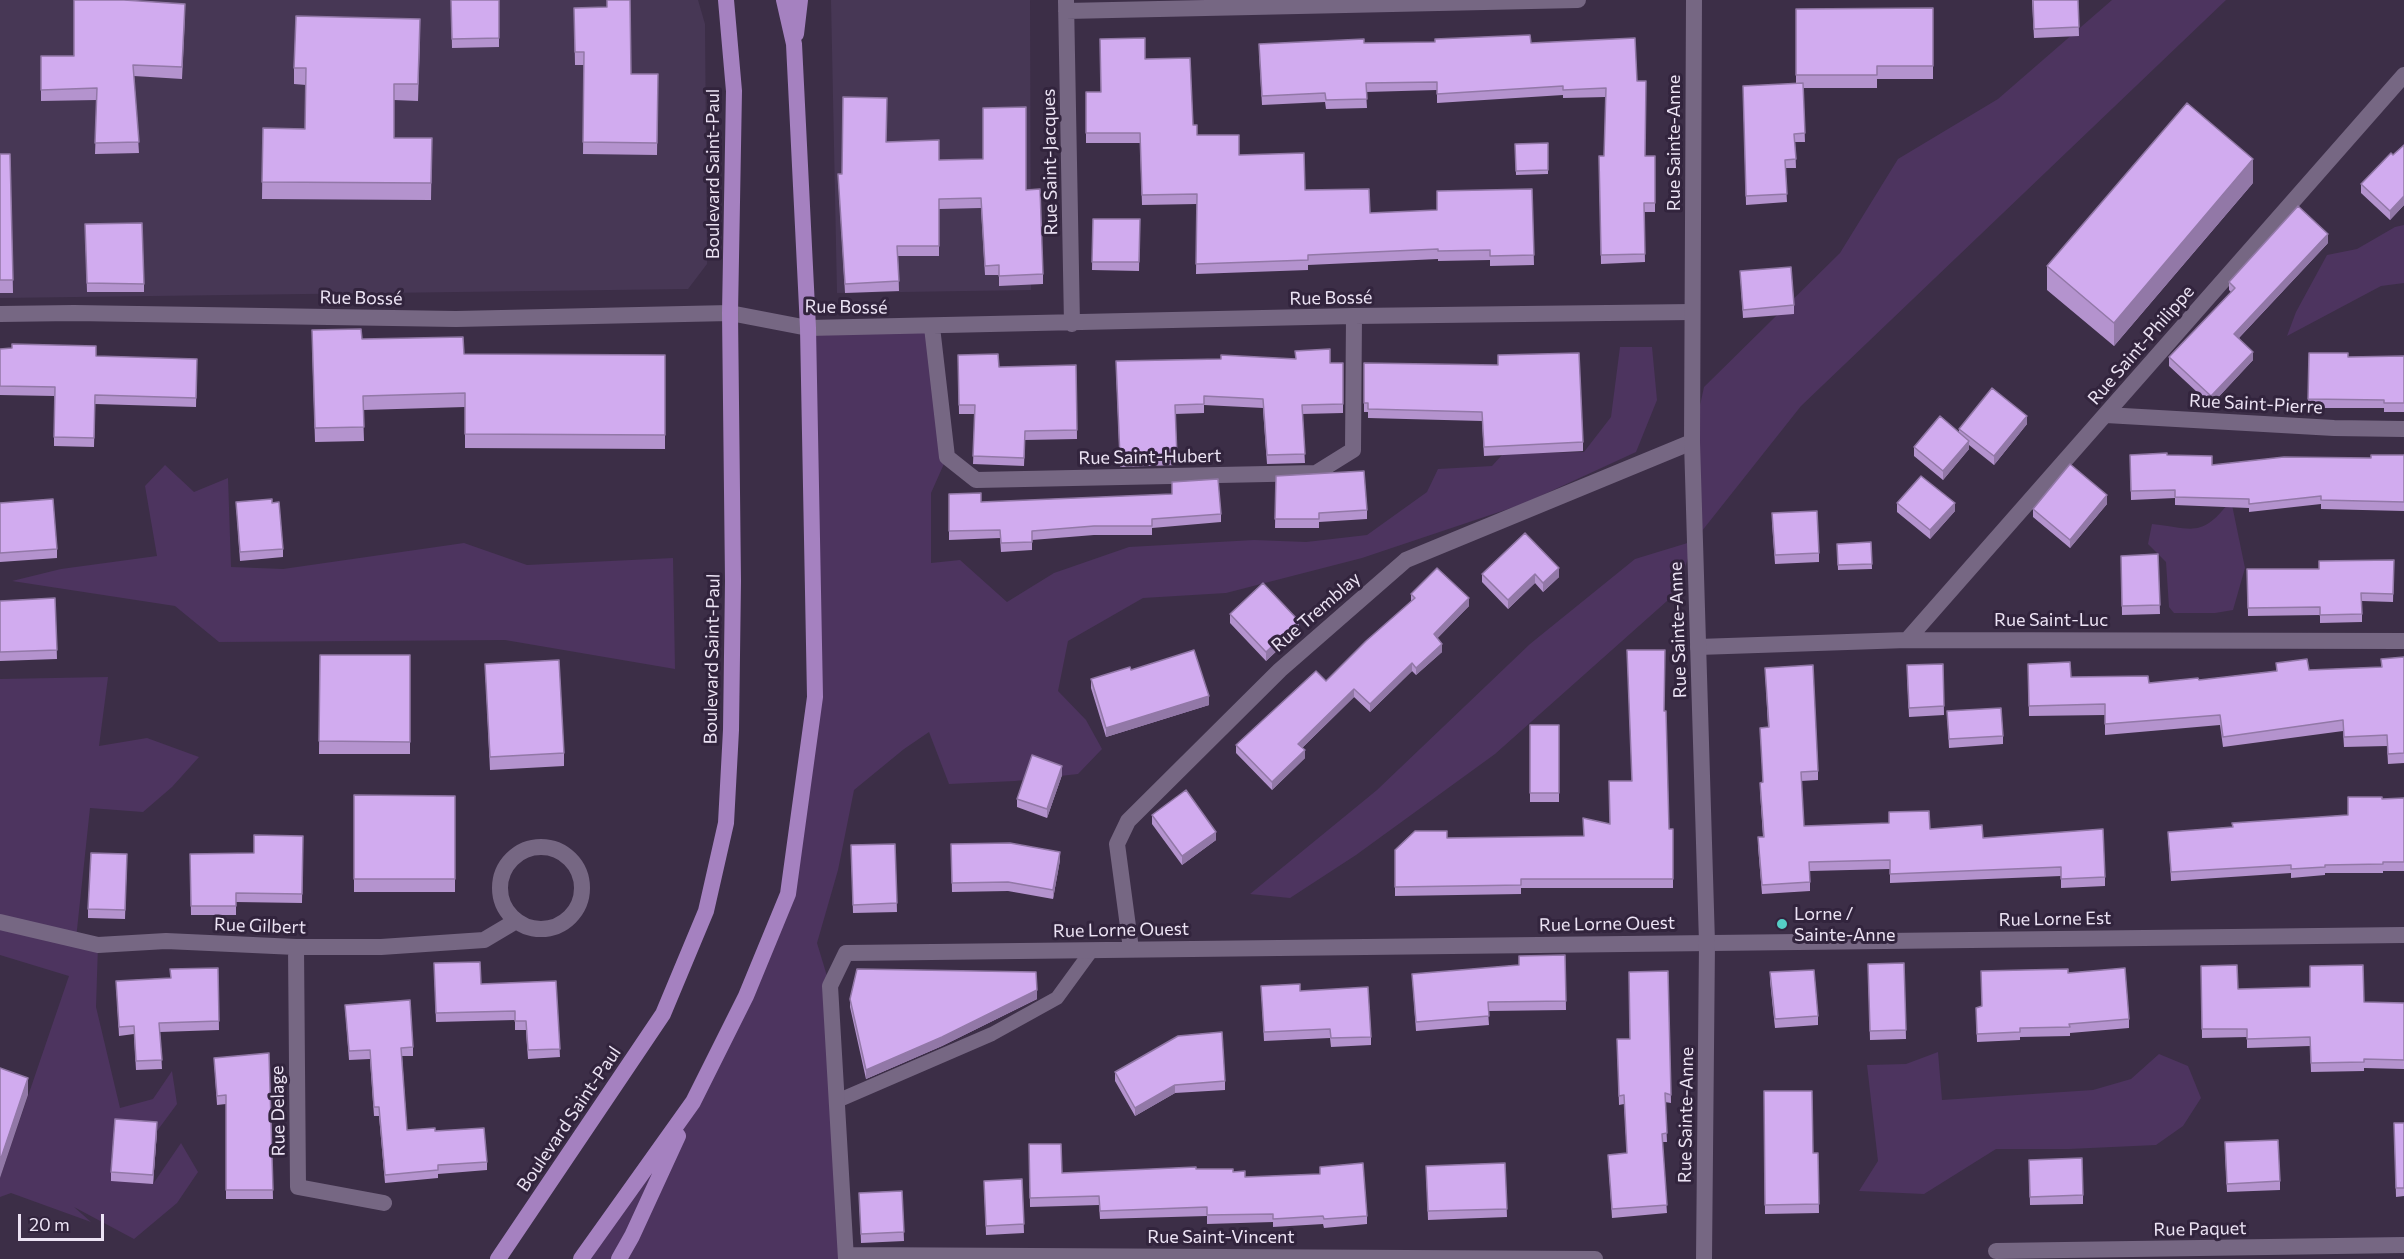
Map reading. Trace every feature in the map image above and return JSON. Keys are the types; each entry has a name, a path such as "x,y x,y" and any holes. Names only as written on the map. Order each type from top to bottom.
{"main road":[{"name":"Boulevard Saint-Paul","path":"498,1259 663,1014 706,911 726,823 733,569 730,313 734,91 726,0"},
{"path":"619,1259 746,996 788,894 815,697 808,328 794,44 784,0"},
{"path":"794,44 800,0"},
{"path":"581,1259 693,1102"}],"street":[{"path":"1066,5 1578,0"},
{"name":"Rue Sainte-Anne","path":"1694,0 1692,442 1707,943 1704,1259"},
{"name":"Rue Saint-Jacques","path":"1066,5 1072,324"},
{"name":"Rue Saint-Philippe","path":"1907,640 2404,75"},
{"name":"Rue Bossé","path":"0,314 74,313 456,319 730,313 808,328 1072,324 1354,316 1692,312"},
{"name":"Rue Saint-Hubert","path":"932,327 947,457 976,480 1316,473 1353,450 1354,316"},
{"name":"Rue Saint-Pierre","path":"2106,415 2334,428 2404,429"},
{"name":"Rue Tremblay","path":"1131,950 1117,844 1128,821 1280,670 1406,560 1692,442"},
{"name":"Rue Saint-Luc","path":"1698,647 1907,640 2404,641"},
{"path":"533,848 559,851 577,869 582,882 582,894 577,908 568,919 556,927 542,929 528,927 516,921 506,910 501,897 500,884 504,871 521,853 533,848"},
{"name":"Rue Gilbert","path":"0,922 98,945 166,941 296,947 381,947 484,940 516,921"},
{"name":"Rue Lorne Est","path":"1707,943 2404,935"},
{"name":"Rue Lorne Ouest","path":"846,1257 830,986 846,953 1707,943"},
{"name":"Rue Delage","path":"296,947 298,1187 384,1203"},
{"name":"Rue Paquet","path":"1996,1251 2126,1254 2404,1245"},
{"name":"Rue Saint-Vincent","path":"846,1257 1595,1259"}],"lane":[{"path":"837,1101 992,1034 1057,998 1092,950"}],"shaded area":[{"path":"0,0 698,0 705,24 707,264 688,289 0,298"},
{"path":"831,0 1030,0 1031,290 837,293"},
{"path":"2112,0 2226,0 1801,406 1694,541 1692,442 1704,387 1840,253 1898,159 1998,99"},
{"path":"2404,225 2404,283 2381,286 2287,336 2296,312 2327,255 2357,249 2395,227"},
{"path":"932,327 947,457 931,493 931,563 960,560 1007,602 1054,573 1129,547 1254,540 1306,542 1367,535 1427,492 1438,469 1492,466 1521,434 1541,453 1584,452 1611,417 1620,347 1652,347 1657,400 1636,452 1523,504 1362,558 1226,593 1143,598 1068,641 1058,691 1086,720 1102,749 1078,774 1015,781 949,784 929,732 904,749 854,790 838,870 817,943 830,986 846,1259 581,1259 693,1102 788,894 815,697 808,328"},
{"path":"165,465 194,492 228,478 231,567 283,569 464,543 527,565 673,558 675,669 505,640 219,642 175,606 12,581 61,569 157,556 145,486"},
{"path":"2231,500 2245,568 2233,610 2215,613 2174,613 2169,607 2166,562 2148,544 2152,524 2188,529 2205,526"},
{"path":"1694,541 1676,593 1495,754 1356,855 1290,898 1250,894 1377,790 1530,644 1635,559"},
{"path":"108,677 99,746 147,738 199,757 172,787 143,812 90,808 76,939 98,945 96,1007 120,1108 153,1099 172,1071 177,1104 157,1131 153,1184 181,1143 198,1172 177,1203 134,1239 74,1207 91,1222 11,1193 0,1197 0,1178 69,976 0,955 0,679"},
{"path":"1938,1052 1942,1100 2093,1090 2131,1079 2159,1054 2188,1066 2201,1098 2183,1126 2156,1145 2069,1149 1996,1149 1924,1194 1859,1191 1878,1161 1867,1065 1906,1064"}],"building":[{"path":"74,0 124,0 185,4 182,67 133,65 139,142 95,143 97,88 41,90 41,56 74,56"},
{"path":"451,0 499,0 499,38 452,39"},
{"path":"607,0 630,0 631,74 658,74 657,143 583,142 584,52 575,52 574,8 607,7"},
{"path":"2033,0 2078,0 2079,27 2034,29"},
{"path":"1933,8 1933,66 1877,66 1877,75 1796,75 1796,9"},
{"path":"296,16 420,19 418,84 394,84 394,138 432,138 431,183 262,182 263,128 305,129 306,68 294,68"},
{"path":"1530,35 1531,43 1635,38 1637,81 1646,81 1645,156 1655,156 1655,203 1644,203 1645,254 1601,255 1599,156 1604,156 1606,88 1563,90 1563,86 1437,94 1437,82 1366,83 1367,99 1326,100 1325,93 1262,96 1259,44 1364,39 1364,43 1435,42 1435,39"},
{"path":"1145,38 1145,59 1190,58 1193,125 1197,125 1197,135 1239,135 1239,155 1304,153 1305,190 1369,189 1370,213 1437,210 1437,191 1532,189 1534,255 1490,256 1490,250 1438,251 1438,249 1308,255 1308,260 1196,264 1197,194 1142,195 1140,133 1086,133 1086,92 1101,92 1100,39"},
{"path":"1803,83 1805,133 1794,134 1796,159 1785,160 1787,194 1746,196 1743,86"},
{"path":"843,97 887,98 886,142 939,140 939,160 983,159 983,108 1026,107 1026,190 1040,189 1043,274 999,276 999,265 985,266 981,198 939,199 939,246 897,246 899,281 845,284 838,174 842,174"},
{"path":"2187,103 2253,159 2114,323 2047,266"},
{"path":"1548,143 1548,170 1516,171 1515,144"},
{"path":"2404,145 2404,196 2390,211 2361,184 2391,153 2393,155"},
{"path":"0,154 10,154 13,280 0,280"},
{"path":"2298,206 2328,234 2234,334 2253,352 2211,396 2169,357 2235,288 2229,282"},
{"path":"1093,219 1140,219 1139,262 1092,262"},
{"path":"142,223 144,284 87,283 85,224"},
{"path":"1791,267 1794,305 1743,310 1740,271"},
{"path":"361,329 362,339 463,337 464,354 665,355 665,435 465,434 465,393 363,396 364,427 315,428 312,330"},
{"path":"12,344 96,346 96,356 197,359 196,398 95,395 94,438 54,437 55,387 0,386 0,349 12,348"},
{"path":"1330,349 1330,363 1343,363 1343,404 1302,405 1305,454 1267,455 1263,399 1204,396 1204,404 1175,405 1177,457 1120,458 1116,361 1221,359 1221,355 1296,359 1295,351"},
{"path":"1579,353 1583,442 1484,447 1482,412 1368,409 1368,403 1364,403 1364,363 1498,365 1498,355"},
{"path":"2309,353 2348,353 2348,357 2404,356 2404,403 2384,403 2384,400 2308,399"},
{"path":"998,354 999,367 1076,365 1077,430 1025,431 1024,458 973,456 975,405 959,405 958,355"},
{"path":"1992,388 2027,416 1994,456 1959,429"},
{"path":"1940,416 1969,441 1943,471 1914,447"},
{"path":"2167,453 2167,455 2212,456 2212,465 2284,457 2371,458 2371,455 2404,455 2404,502 2321,500 2321,496 2249,504 2249,499 2175,497 2175,490 2131,491 2130,455"},
{"path":"2070,464 2107,495 2070,540 2033,509"},
{"path":"1364,471 1367,510 1319,513 1319,519 1275,519 1276,476"},
{"path":"1921,476 1955,503 1930,530 1897,503"},
{"path":"1218,479 1221,514 1152,519 1152,526 1094,526 1032,531 1032,542 1001,543 1000,530 949,531 949,494 981,493 981,502 1172,494 1172,482"},
{"path":"53,499 57,549 0,553 0,503"},
{"path":"272,499 272,503 279,502 283,549 240,552 236,502"},
{"path":"1817,511 1819,553 1775,555 1772,513"},
{"path":"1525,533 1559,568 1543,583 1535,574 1508,600 1482,574"},
{"path":"1871,542 1872,564 1838,565 1837,544"},
{"path":"2158,554 2160,605 2122,606 2121,556"},
{"path":"2394,560 2393,594 2361,593 2362,614 2320,615 2320,607 2248,608 2247,569 2319,569 2319,561"},
{"path":"1437,568 1469,598 1434,634 1442,644 1416,668 1412,663 1370,704 1354,689 1298,744 1305,750 1272,782 1236,745 1316,671 1326,681 1366,641 1415,598 1411,594"},
{"path":"1263,583 1299,621 1266,652 1230,614"},
{"path":"55,598 57,650 0,652 0,601"},
{"path":"1194,650 1209,696 1106,728 1091,679 1130,667 1131,670"},
{"path":"1627,650 1665,650 1664,711 1666,711 1669,829 1673,829 1673,879 1521,879 1521,885 1395,887 1395,850 1415,831 1447,831 1447,838 1584,836 1583,818 1610,824 1609,781 1632,781"},
{"path":"320,655 410,655 410,742 319,741"},
{"path":"2404,657 2404,753 2388,754 2387,735 2344,737 2343,720 2223,737 2220,715 2105,724 2105,704 2029,706 2028,664 2070,662 2071,677 2148,676 2149,683 2277,671 2276,663 2307,659 2309,670 2382,667 2381,659"},
{"path":"559,660 564,753 490,757 485,664"},
{"path":"1943,664 1944,706 1909,708 1907,665"},
{"path":"1813,665 1818,771 1801,772 1804,826 1889,823 1889,812 1929,811 1930,829 1982,825 1983,838 2103,829 2105,877 2061,879 2061,867 1890,874 1890,860 1809,862 1810,882 1762,885 1758,837 1764,837 1760,783 1763,782 1760,728 1769,727 1765,668"},
{"path":"2001,708 2003,736 1949,739 1947,711"},
{"path":"1530,725 1559,725 1559,793 1530,793"},
{"path":"1032,755 1062,766 1047,809 1017,799"},
{"path":"1186,790 1216,832 1182,856 1152,815"},
{"path":"354,795 455,796 455,879 354,879"},
{"path":"2348,797 2404,798 2404,862 2325,865 2325,867 2291,869 2291,865 2171,872 2168,832 2233,827 2232,823 2348,815"},
{"path":"254,835 303,836 302,894 236,893 236,906 191,906 190,854 254,853"},
{"path":"1010,843 1060,852 1053,890 1008,882 952,883 951,844"},
{"path":"895,844 897,903 853,905 851,845"},
{"path":"91,853 127,854 125,910 88,909"},
{"path":"1565,955 1566,1001 1488,1002 1489,1016 1416,1022 1412,974 1519,965 1519,956"},
{"path":"480,962 481,984 556,981 560,1049 528,1050 526,1021 515,1021 515,1011 436,1013 434,963"},
{"path":"1904,963 1906,1030 1870,1031 1868,964"},
{"path":"2237,965 2238,989 2310,987 2310,966 2363,965 2364,1002 2404,1003 2404,1060 2364,1059 2364,1062 2311,1063 2310,1037 2247,1039 2247,1029 2202,1029 2201,966"},
{"path":"218,968 219,1021 159,1023 162,1060 136,1061 134,1026 119,1027 116,981 171,978 170,969"},
{"path":"2125,968 2129,1019 2069,1024 2070,1027 2020,1028 2020,1032 1977,1034 1976,1008 1982,1006 1981,971 2068,969 2068,973"},
{"path":"857,969 1036,972 1037,990 942,1037 866,1070 850,999"},
{"path":"1814,970 1818,1016 1775,1019 1770,972"},
{"path":"1668,971 1671,1095 1665,1093 1667,1133 1662,1134 1667,1205 1612,1209 1608,1155 1627,1153 1624,1095 1619,1096 1617,1039 1630,1039 1629,972"},
{"path":"1300,984 1300,991 1368,987 1371,1037 1331,1038 1330,1029 1264,1032 1261,986"},
{"path":"410,1000 413,1047 401,1048 407,1130 484,1128 487,1162 438,1165 438,1170 385,1175 379,1107 374,1107 370,1050 349,1051 345,1005"},
{"path":"1222,1032 1225,1081 1175,1085 1135,1108 1115,1072 1178,1036"},
{"path":"269,1053 273,1190 226,1190 226,1095 217,1096 214,1058"},
{"path":"0,1068 28,1078 0,1161"},
{"path":"1764,1091 1812,1091 1813,1153 1818,1153 1819,1204 1765,1205"},
{"path":"115,1119 157,1122 153,1175 111,1172"},
{"path":"2394,1123 2404,1123 2404,1188 2396,1188"},
{"path":"2278,1140 2280,1181 2227,1184 2225,1142"},
{"path":"1029,1144 1061,1144 1062,1173 1196,1167 1196,1169 1245,1171 1245,1177 1320,1174 1320,1167 1363,1163 1367,1216 1273,1219 1273,1214 1207,1215 1207,1207 1100,1211 1099,1196 1030,1198"},
{"path":"2082,1158 2083,1195 2030,1197 2029,1160"},
{"path":"1505,1163 1507,1209 1428,1211 1426,1166"},
{"path":"1022,1179 1024,1224 986,1226 984,1181"},
{"path":"902,1191 904,1232 861,1234 859,1193"}],"place":[{"name":"Lorne / Sainte-Anne","path":"1782,924"}]}
